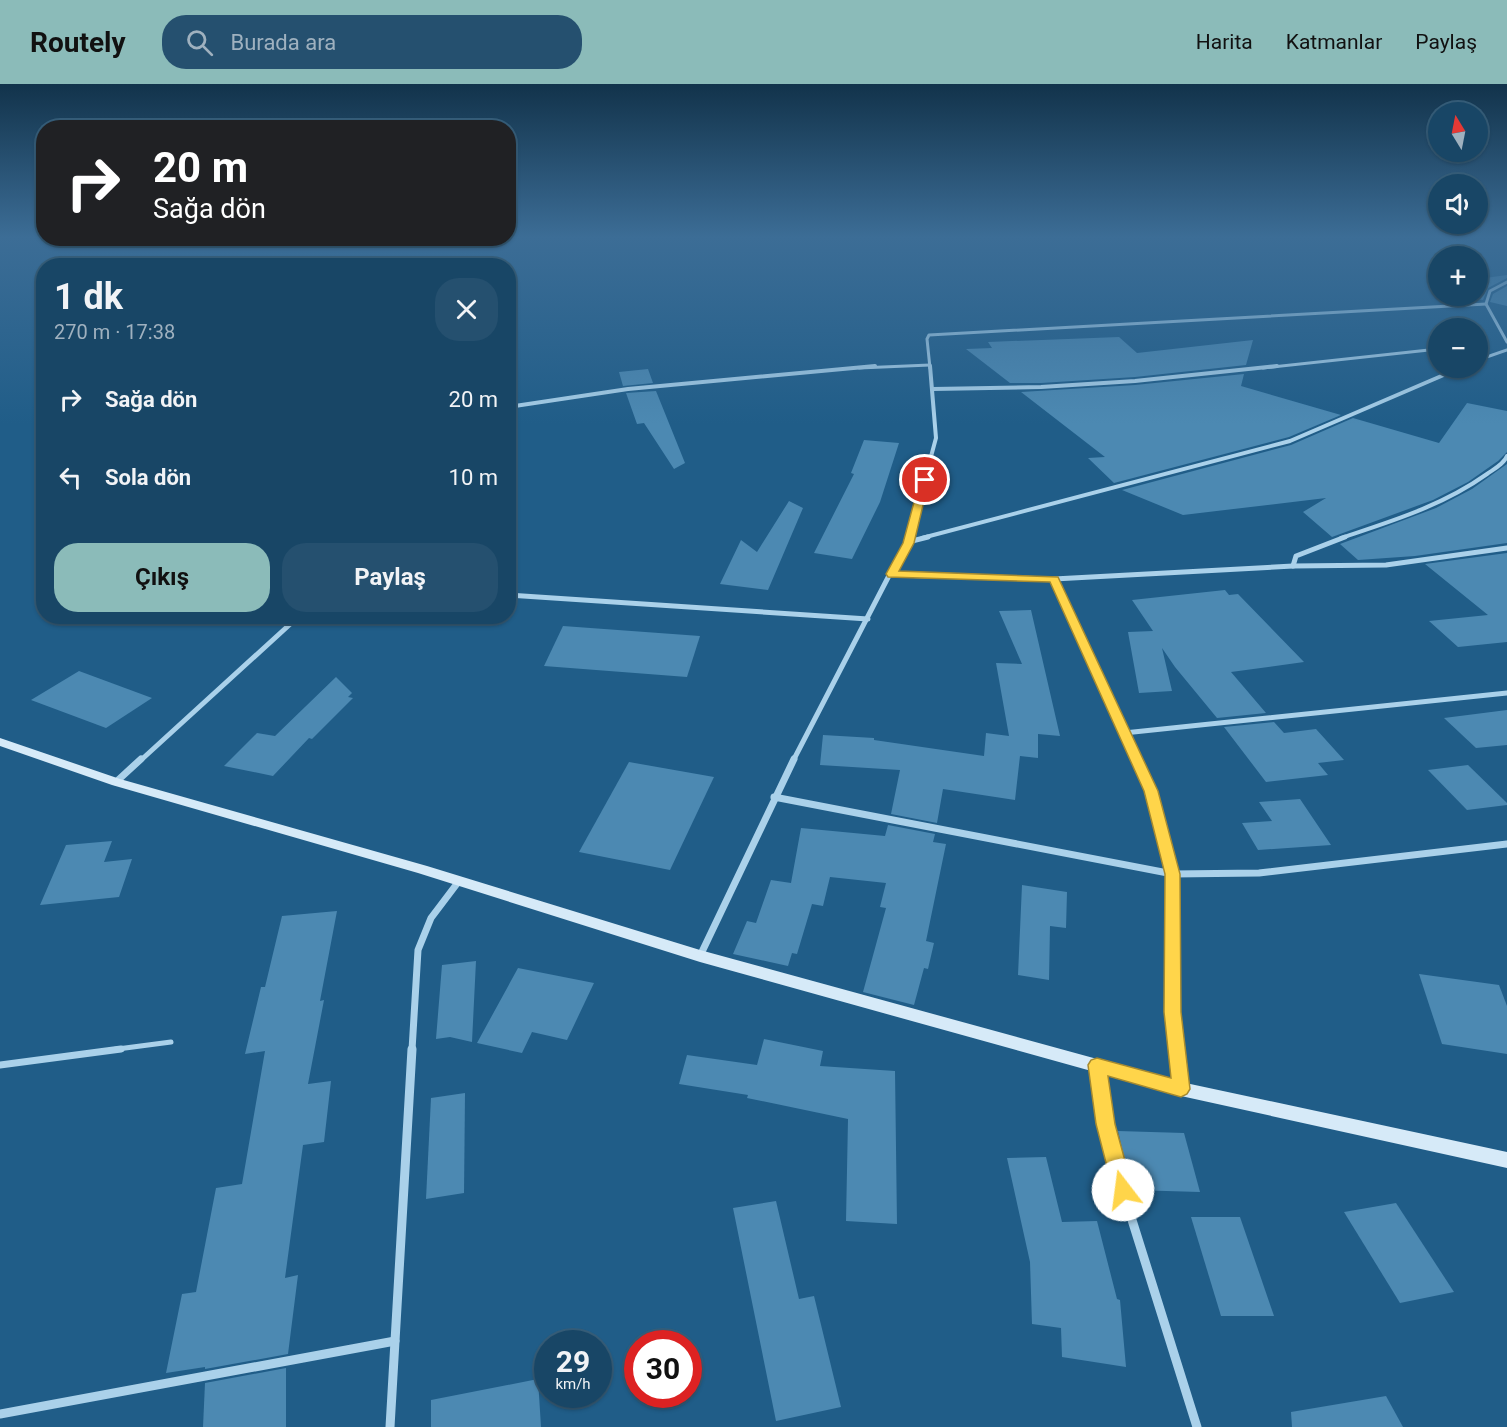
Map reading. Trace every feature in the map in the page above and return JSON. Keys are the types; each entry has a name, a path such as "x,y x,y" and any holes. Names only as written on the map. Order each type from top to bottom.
{"main road":[{"path":"0,742 116,783 459,880 700,956 1181,1089 1507,1160"}],"street":[{"path":"700,956 774,797 908,543 936,438 927,339 929,335 1432,306"},
{"path":"1487,306 1507,342"},
{"path":"933,388 1041,387 1135,381 1428,350"},
{"path":"1488,357 1507,350"},
{"path":"516,406 628,389 875,366 930,365"},
{"path":"908,543 1290,441 1437,378"},
{"path":"1293,566 1296,556 1322,543 1422,511 1468,488 1504,461 1507,456"},
{"path":"891,574 1054,579 1293,566 1386,565 1507,548"},
{"path":"1054,579 1151,791 1173,874 1173,1012 1181,1089"},
{"path":"516,596 868,619"},
{"path":"116,783 290,624"},
{"path":"1124,733 1507,693"},
{"path":"774,797 1173,874 1259,873 1507,844"},
{"path":"390,1427 418,950 431,918 459,880"},
{"path":"1097,1065 1106,1124 1141,1255 1197,1427"},
{"path":"0,1414 395,1341"}],"lane":[{"path":"0,1065 171,1042"}],"building":[{"path":"1491,299 1507,299 1507,306 1490,302"},
{"path":"1119,337 1137,353 1253,340 1246,365 1135,377 1041,383 1010,383 966,349 992,348 988,342"},
{"path":"648,369 653,383 623,386 619,372"},
{"path":"1244,374 1241,386 1341,415 1289,437 1114,483 1088,458 1105,457 1021,392 1135,385"},
{"path":"656,391 685,463 674,469 644,423 637,424 626,393"},
{"path":"1467,403 1507,411 1507,452 1498,461 1468,482 1433,500 1332,537 1303,512 1326,498 1183,515 1122,490 1291,445 1353,418 1439,443"},
{"path":"864,440 899,443 880,502 852,559 814,553 854,474 851,473"},
{"path":"1507,464 1507,543 1415,556 1358,560 1340,544 1436,508 1472,489"},
{"path":"789,501 803,508 768,590 720,584 741,540 757,552"},
{"path":"1507,553 1507,642 1458,647 1429,621 1488,615 1425,564"},
{"path":"1225,590 1229,595 1238,594 1304,662 1231,672 1266,713 1217,718 1162,648 1172,691 1139,693 1128,632 1153,631 1132,600"},
{"path":"1031,610 1060,736 1038,734 1038,758 1020,756 1015,800 943,789 937,823 891,814 900,770 820,765 823,735 874,738 874,740 984,756 986,733 1009,736 996,663 1022,664 999,611"},
{"path":"563,626 700,636 687,677 544,666"},
{"path":"79,671 152,698 106,728 31,700"},
{"path":"336,677 352,693 348,697 353,698 312,739 309,738 273,776 224,766 257,733 275,736"},
{"path":"1507,710 1507,745 1476,748 1444,718"},
{"path":"1274,722 1284,733 1316,729 1344,760 1318,763 1328,775 1266,782 1224,727"},
{"path":"629,762 714,777 670,870 579,852"},
{"path":"1468,765 1507,805 1467,810 1428,770"},
{"path":"1300,799 1331,845 1258,850 1242,823 1272,821 1259,802"},
{"path":"888,825 935,834 933,842 946,844 926,941 934,943 928,969 924,968 914,1005 863,992 886,908 880,907 886,883 830,877 823,906 812,904 797,954 792,953 788,966 733,954 747,921 756,923 771,880 791,883 801,828 885,836"},
{"path":"112,841 104,862 132,859 119,897 40,905 66,845"},
{"path":"1022,885 1067,892 1066,928 1050,926 1049,980 1018,975"},
{"path":"337,911 320,1001 324,1000 308,1084 331,1081 324,1142 303,1145 285,1278 298,1275 288,1354 205,1369 205,1367 166,1373 182,1294 196,1292 216,1188 242,1184 265,1051 245,1054 261,987 265,987 282,916"},
{"path":"476,961 472,1042 450,1037 436,1039 442,965"},
{"path":"518,968 594,983 567,1040 532,1032 522,1053 477,1043"},
{"path":"1419,974 1499,985 1507,1006 1507,1054 1442,1044"},
{"path":"764,1039 823,1051 820,1066 895,1071 897,1224 846,1221 848,1119 747,1098 748,1095 679,1084 687,1055 757,1065"},
{"path":"465,1093 464,1193 426,1199 431,1098"},
{"path":"1118,1131 1184,1133 1200,1192 1132,1190"},
{"path":"1046,1157 1062,1222 1097,1221 1117,1299 1120,1300 1126,1367 1062,1357 1061,1328 1032,1324 1030,1262 1007,1158"},
{"path":"776,1201 799,1299 814,1296 841,1407 776,1421 733,1208"},
{"path":"1396,1203 1454,1292 1400,1303 1344,1212"},
{"path":"1191,1217 1240,1217 1274,1316 1221,1316"},
{"path":"286,1368 286,1427 203,1427 205,1383"},
{"path":"534,1380 534,1408 540,1408 541,1427 431,1427 431,1400"},
{"path":"1386,1396 1403,1427 1292,1427 1291,1412"}],"route":[{"path":"925,480 908,543 891,574 1054,579 1151,791 1173,874 1173,1012 1181,1089 1097,1065 1106,1124 1123,1190"}]}
